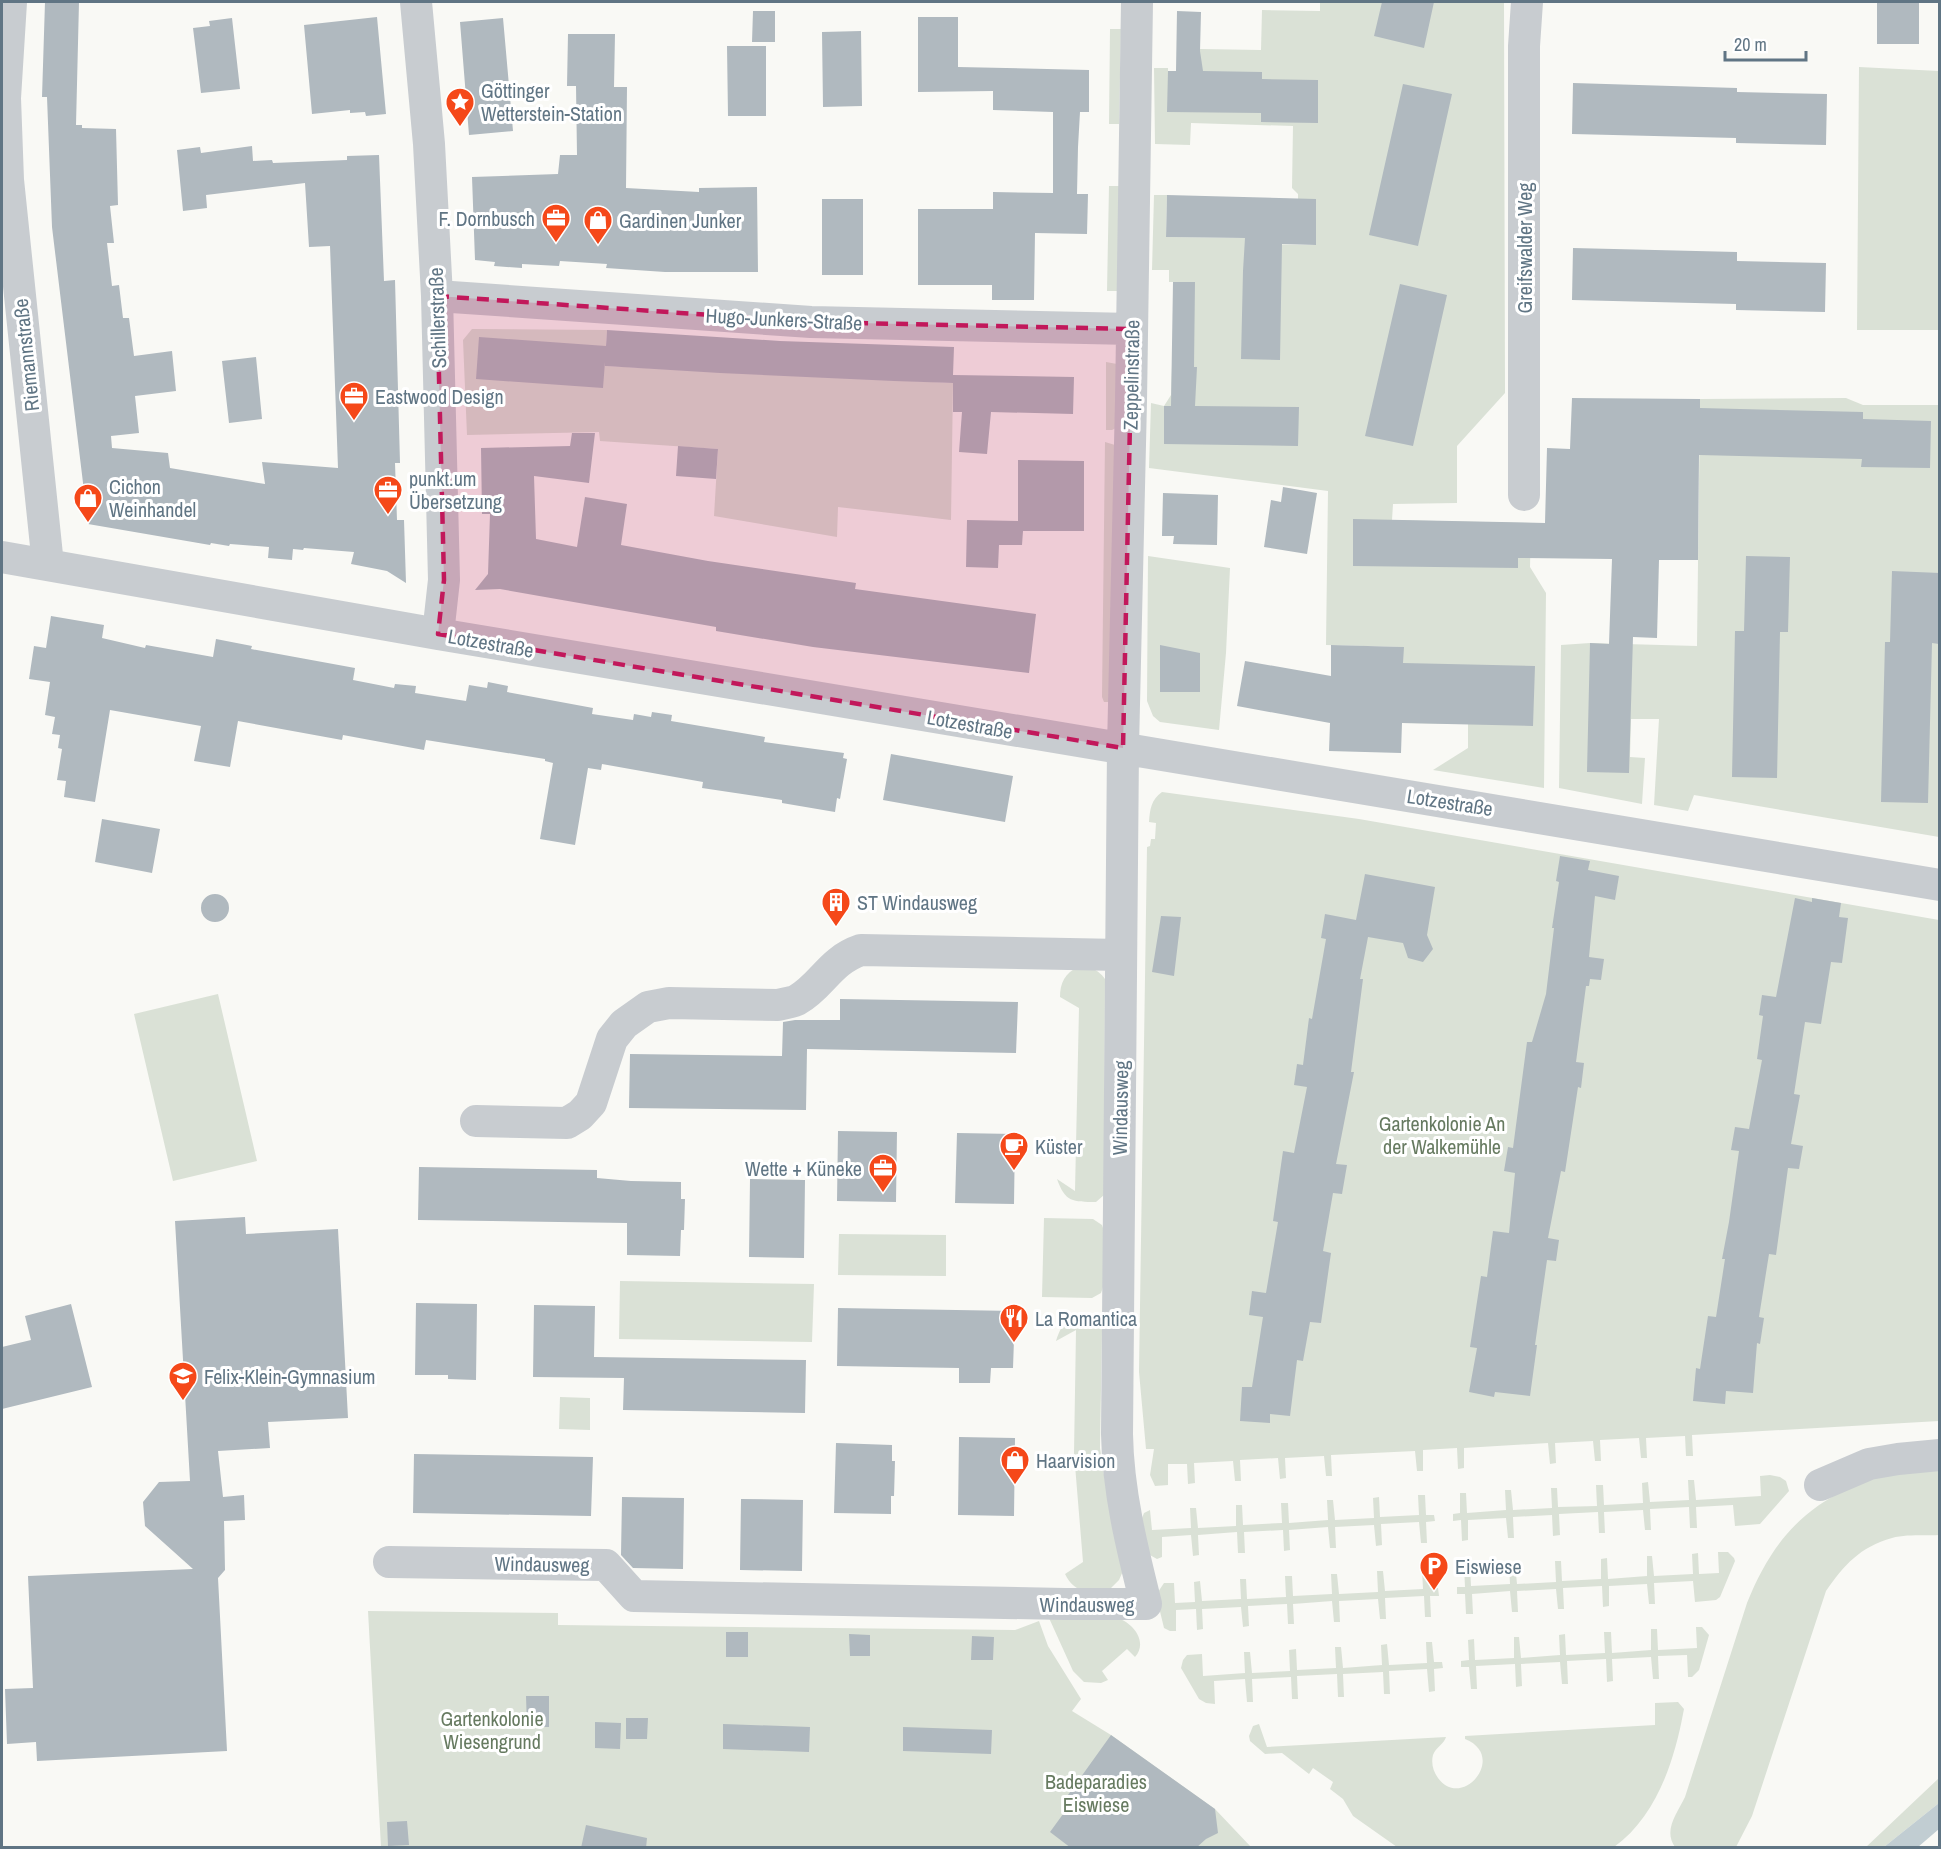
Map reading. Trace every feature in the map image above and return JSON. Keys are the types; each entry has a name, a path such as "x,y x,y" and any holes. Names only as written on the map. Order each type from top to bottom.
{"street":[{"name":"Riemannstraße","path":"10,2 3,98 8,180 48,565"},
{"name":"Schillerstraße","path":"416,2 429,144 437,296 444,580 438,634"},
{"name":"Zeppelinstraße","path":"1123,748 1137,2"},
{"name":"Greifswalder Weg","path":"1524,495 1524,57 1527,2"},
{"name":"Hugo-Junkers-Straße","path":"437,296 811,322 1132,329"},
{"name":"Lotzestraße","path":"2,557 1061,740 1123,748 1940,885"},
{"name":"Windausweg","path":"389,1562 606,1565 634,1596 1146,1604 1123,1500 1118,1460 1123,748"},
{"path":"476,1121 567,1123 580,1115 591,1103 612,1039 624,1024 648,1007 669,1003 778,1005 795,1001 835,963 861,950 1121,955"},
{"path":"1820,1485 1869,1464 1940,1455"}],"highlighted area":[{"path":"437,296 811,322 1132,329 1123,748 438,634 444,580"}],"green space":[{"path":"1320,2 1504,2 1505,393 1457,446 1457,503 1393,504 1392,520 1531,523 1530,567 1546,593 1544,788 1433,770 1468,748 1468,724 1402,723 1403,647 1326,645 1328,491 1149,468 1151,403 1164,406 1171,395 1172,367 1194,282 1169,282 1169,270 1152,270 1154,195 1167,195 1166,237 1245,238 1245,244 1315,245 1298,194 1292,188 1293,126 1191,123 1190,145 1155,144 1154,68 1168,68 1168,71 1199,71 1200,49 1261,50 1262,10 1320,11"},
{"path":"1110,29 1121,29 1119,124 1109,124"},
{"path":"1859,67 1939,71 1939,330 1857,330"},
{"path":"1109,186 1119,186 1118,291 1107,291"},
{"path":"472,329 607,330 605,366 953,383 951,520 838,507 837,537 714,516 718,449 600,441 599,432 467,435 463,340"},
{"path":"1106,362 1117,364 1116,428 1112,430 1106,430"},
{"path":"1846,398 1863,405 1939,405 1939,837 1694,795 1688,811 1654,805 1659,719 1631,719 1630,757 1645,758 1642,804 1559,788 1561,645 1590,643 1697,646 1700,399"},
{"path":"1105,442 1115,445 1110,702 1104,702 1102,697"},
{"path":"1148,556 1230,568 1219,730 1160,722 1153,716 1147,701"},
{"name":"Gartenkolonie An der Walkemühle","path":"1162,792 1359,819 1939,920 1939,1421 1692,1435 1693,1456 1686,1456 1685,1436 1646,1438 1647,1458 1641,1458 1639,1438 1600,1440 1601,1461 1595,1461 1593,1441 1555,1443 1556,1463 1550,1464 1548,1443 1464,1448 1464,1468 1458,1469 1457,1448 1423,1450 1423,1471 1417,1471 1415,1451 1331,1455 1332,1476 1326,1476 1324,1456 1285,1458 1286,1478 1280,1479 1278,1458 1240,1460 1241,1481 1235,1481 1233,1461 1194,1463 1195,1483 1188,1484 1187,1464 1168,1464 1168,1485 1155,1486 1150,1475 1154,1449 1146,1449 1139,1372 1147,847 1150,846 1151,839 1155,839 1156,823 1149,822 1151,809 1155,798"},
{"path":"1078,967 1093,969 1105,979 1104,1195 1096,1202 1071,1199 1063,1192 1057,1179 1075,1191 1079,1008 1060,997 1064,979"},
{"path":"218,994 257,1161 173,1181 134,1014"},
{"path":"1044,1218 1093,1219 1102,1225 1104,1231 1101,1293 1092,1298 1042,1297"},
{"path":"839,1234 946,1235 946,1276 838,1275"},
{"path":"620,1281 814,1284 812,1342 619,1339"},
{"path":"1089,1315 1098,1320 1102,1330 1100,1448 1108,1501 1123,1571 1119,1580 1107,1592 1077,1588 1065,1574 1083,1562 1074,1453 1076,1330 1056,1341 1061,1328 1067,1321"},
{"path":"560,1397 590,1398 590,1430 559,1429"},
{"path":"1939,1469 1939,1535 1897,1537 1871,1546 1846,1565 1826,1591 1752,1816 1736,1847 1675,1847 1670,1834 1672,1822 1685,1797 1747,1603 1775,1549 1799,1521 1814,1509 1858,1483 1891,1474"},
{"path":"1770,1475 1786,1481 1789,1491 1760,1524 1735,1526 1733,1505 1696,1507 1697,1528 1690,1528 1689,1507 1650,1509 1651,1530 1645,1530 1643,1510 1604,1512 1605,1533 1599,1533 1598,1512 1559,1514 1560,1535 1553,1536 1552,1515 1513,1517 1514,1538 1508,1538 1506,1518 1468,1520 1468,1540 1462,1541 1461,1520 1453,1521 1453,1514 1460,1513 1460,1493 1466,1493 1467,1513 1506,1510 1505,1490 1511,1490 1513,1510 1552,1508 1551,1488 1557,1488 1558,1507 1597,1506 1596,1485 1603,1485 1604,1505 1643,1503 1642,1483 1648,1482 1650,1502 1689,1500 1688,1480 1694,1480 1696,1500 1761,1496 1760,1476"},
{"path":"1418,1495 1425,1495 1426,1515 1434,1515 1435,1521 1426,1522 1427,1543 1421,1543 1419,1522 1381,1524 1382,1545 1376,1546 1374,1525 1335,1527 1336,1548 1330,1548 1328,1527 1289,1530 1290,1550 1284,1551 1283,1530 1244,1532 1245,1553 1238,1553 1237,1532 1198,1535 1199,1555 1193,1556 1191,1535 1162,1537 1162,1557 1157,1559 1148,1554 1142,1518 1144,1513 1150,1510 1152,1530 1191,1528 1190,1508 1196,1508 1198,1528 1236,1526 1236,1505 1242,1505 1243,1525 1282,1523 1281,1503 1288,1503 1289,1523 1328,1520 1327,1500 1333,1500 1335,1520 1374,1518 1373,1498 1379,1497 1380,1517 1419,1515"},
{"path":"1718,1552 1728,1552 1735,1561 1720,1597 1716,1600 1695,1602 1693,1581 1654,1583 1655,1604 1649,1604 1647,1584 1609,1586 1609,1606 1603,1607 1602,1586 1563,1588 1564,1609 1558,1609 1556,1589 1517,1591 1518,1612 1512,1612 1510,1591 1472,1594 1473,1614 1466,1614 1465,1594 1457,1594 1457,1587 1465,1587 1464,1566 1470,1566 1471,1586 1510,1584 1509,1564 1515,1564 1517,1584 1556,1582 1555,1561 1561,1561 1562,1581 1601,1579 1601,1559 1607,1558 1608,1579 1647,1576 1647,1556 1652,1556 1654,1576 1693,1574 1692,1554 1698,1553 1699,1574 1719,1573"},
{"path":"1428,1568 1430,1588 1438,1588 1439,1596 1430,1596 1431,1617 1425,1617 1424,1596 1385,1598 1386,1619 1380,1619 1378,1599 1339,1601 1340,1622 1334,1622 1332,1601 1293,1604 1294,1624 1288,1624 1287,1604 1248,1606 1249,1626 1243,1627 1241,1607 1202,1609 1203,1629 1197,1630 1196,1609 1176,1610 1176,1631 1170,1631 1164,1628 1156,1595 1164,1583 1174,1583 1175,1603 1195,1602 1194,1582 1200,1581 1202,1601 1241,1599 1240,1579 1246,1579 1247,1599 1286,1597 1285,1576 1292,1576 1293,1596 1332,1594 1331,1574 1337,1574 1339,1594 1378,1592 1377,1571 1383,1571 1385,1591 1423,1589 1422,1569"},
{"name":"Gartenkolonie Wiesengrund","path":"368,1611 558,1613 558,1625 1015,1630 1039,1621 1048,1646 1081,1699 1072,1711 1111,1735 1215,1809 1251,1847 381,1847"},
{"path":"1049,1618 1118,1618 1134,1629 1140,1640 1139,1651 1135,1657 1127,1649 1102,1671 1108,1680 1101,1683 1084,1682 1073,1671"},
{"path":"1696,1627 1702,1627 1709,1635 1699,1670 1692,1677 1688,1677 1687,1655 1658,1656 1659,1679 1653,1679 1651,1657 1612,1659 1613,1681 1607,1682 1606,1659 1567,1661 1568,1684 1562,1684 1560,1662 1521,1664 1522,1686 1516,1687 1515,1664 1476,1666 1477,1689 1471,1689 1469,1667 1461,1667 1461,1661 1469,1660 1468,1640 1474,1639 1475,1660 1514,1658 1514,1637 1519,1637 1521,1658 1560,1655 1559,1635 1565,1634 1566,1655 1605,1653 1604,1632 1611,1632 1612,1653 1651,1650 1651,1629 1657,1629 1658,1650 1697,1648"},
{"path":"1426,1642 1432,1642 1434,1662 1442,1662 1443,1668 1434,1669 1435,1691 1429,1692 1427,1669 1389,1671 1390,1694 1384,1694 1383,1672 1343,1674 1344,1697 1338,1697 1337,1674 1297,1676 1298,1699 1292,1699 1291,1677 1252,1679 1253,1702 1247,1702 1245,1679 1214,1681 1215,1704 1199,1699 1181,1668 1187,1655 1202,1654 1203,1676 1245,1673 1244,1652 1250,1652 1252,1673 1290,1671 1289,1650 1296,1649 1297,1670 1336,1668 1335,1647 1341,1647 1343,1668 1382,1665 1381,1645 1387,1644 1389,1665 1427,1663"},
{"path":"1678,1702 1684,1709 1683,1714 1674,1751 1661,1787 1641,1820 1629,1835 1614,1847 1397,1847 1353,1816 1343,1799 1330,1789 1333,1782 1313,1768 1309,1774 1282,1753 1265,1754 1250,1741 1249,1736 1253,1726 1259,1724 1267,1747 1446,1737 1433,1755 1433,1767 1438,1778 1448,1786 1458,1788 1468,1785 1477,1777 1482,1768 1482,1757 1477,1747 1465,1739 1465,1736 1655,1725 1655,1703"},
{"path":"1939,1778 1939,1803 1884,1847 1865,1848"}],"shaded area":[{"path":"1939,1803 1939,1829 1918,1847 1884,1847"}],"building":[{"path":"45,2 79,2 76,125 82,125 82,128 116,129 118,205 110,206 114,243 107,243 112,286 119,285 123,318 129,318 134,356 172,351 176,391 135,396 139,433 111,436 112,448 168,453 170,468 265,484 262,462 338,468 330,246 309,247 305,183 206,195 207,208 183,211 177,150 200,147 201,153 252,146 253,161 272,160 273,163 347,160 347,156 379,155 384,281 395,280 400,463 395,463 397,520 404,520 406,583 387,571 351,564 354,552 304,548 303,550 293,549 292,560 268,558 269,547 211,543 210,545 88,524 52,227 47,97 42,97"},
{"path":"1382,2 1434,2 1424,48 1374,36"},
{"path":"1877,2 1919,2 1919,44 1877,44"},
{"path":"753,11 775,11 775,42 752,42"},
{"path":"1177,11 1201,12 1200,51 1203,71 1262,72 1262,79 1318,80 1318,123 1261,122 1261,113 1167,112 1168,71 1176,71"},
{"path":"377,17 386,114 366,116 365,112 350,113 350,110 312,114 304,25"},
{"path":"918,17 958,17 958,67 1089,70 1089,112 1080,112 1077,194 1088,194 1087,234 1035,233 1034,300 992,300 992,285 918,285 918,209 993,209 993,192 1053,193 1053,112 993,110 993,91 918,92"},
{"path":"232,18 240,89 201,93 193,28 210,26 209,21"},
{"path":"503,18 513,131 469,135 460,22"},
{"path":"861,31 862,106 823,107 822,32"},
{"path":"568,34 615,34 614,87 627,87 626,188 699,192 699,188 757,187 758,272 665,272 606,268 607,264 560,261 559,266 522,264 522,268 494,266 495,262 475,260 472,177 558,174 560,155 577,155 576,86 567,86"},
{"path":"727,46 766,46 766,116 728,116"},
{"path":"1573,83 1737,88 1737,92 1827,94 1826,145 1736,143 1736,138 1572,134"},
{"path":"1403,84 1452,94 1418,246 1369,235"},
{"path":"1167,195 1316,199 1316,245 1282,244 1280,360 1241,359 1245,238 1166,237"},
{"path":"822,199 863,199 863,275 822,275"},
{"path":"1573,248 1737,252 1737,261 1826,263 1825,312 1736,310 1736,304 1572,300"},
{"path":"1173,282 1195,282 1194,367 1197,367 1195,406 1299,407 1298,446 1164,444 1164,406 1171,406"},
{"path":"1400,284 1447,295 1413,446 1365,436"},
{"path":"607,330 780,341 954,347 953,375 1074,377 1073,414 991,412 987,454 959,452 962,412 953,412 953,383 720,373 605,366 605,362 603,388 476,379 479,337 606,346"},
{"path":"256,357 262,419 229,423 222,361"},
{"path":"1572,398 1700,399 1700,408 1863,412 1863,419 1931,421 1930,468 1861,467 1862,459 1699,455 1698,560 1659,560 1657,638 1633,637 1629,773 1587,772 1590,643 1609,644 1612,559 1518,558 1518,568 1353,566 1353,519 1545,523 1547,448 1570,449"},
{"path":"572,433 595,433 589,483 534,476 536,539 577,547 585,497 627,504 621,545 708,561 856,583 855,589 1036,614 1029,673 813,647 716,631 716,627 500,589 475,590 488,574 490,514 482,514 481,448 570,446"},
{"path":"678,446 718,449 716,479 676,476"},
{"path":"1018,460 1084,461 1084,531 1023,531 1022,545 999,545 998,568 966,567 967,520 1018,521"},
{"path":"1283,487 1317,493 1307,554 1264,547 1271,500 1281,502"},
{"path":"1163,493 1218,495 1217,545 1173,544 1174,536 1162,536"},
{"path":"1746,556 1790,557 1788,632 1780,632 1777,778 1732,777 1735,631 1744,631"},
{"path":"1892,571 1940,573 1939,644 1932,643 1928,803 1881,802 1885,642 1890,642"},
{"path":"51,616 104,625 102,638 145,648 146,645 213,657 216,639 252,646 251,649 355,668 353,680 394,688 395,684 416,686 415,693 466,701 469,685 487,688 488,682 508,686 507,692 593,708 592,714 633,720 634,714 651,717 652,712 672,715 671,721 765,737 764,742 844,753 843,758 847,759 840,799 837,798 835,812 782,803 782,800 702,788 703,782 602,764 601,770 588,768 575,845 540,839 553,763 545,759 426,740 424,750 343,735 342,740 238,721 230,767 194,761 201,726 110,710 95,802 64,797 66,781 57,780 62,749 58,748 60,735 52,734 55,717 45,715 50,682 29,679 34,646 46,648"},
{"path":"1160,645 1200,653 1200,692 1160,692"},
{"path":"1331,645 1404,647 1403,663 1535,666 1533,726 1402,723 1401,753 1329,751 1330,723 1237,706 1245,661 1331,676"},
{"path":"891,754 1013,776 1005,822 883,800"},
{"path":"102,819 160,829 152,873 95,862"},
{"path":"1560,856 1590,861 1588,870 1619,876 1615,900 1595,896 1589,957 1604,959 1601,980 1590,979 1589,986 1586,986 1576,1062 1584,1063 1581,1088 1578,1087 1565,1172 1561,1171 1548,1238 1559,1240 1556,1261 1547,1260 1530,1396 1495,1392 1494,1397 1469,1392 1477,1348 1470,1347 1481,1276 1487,1277 1493,1231 1509,1233 1515,1173 1504,1171 1508,1147 1513,1148 1527,1042 1532,1042 1546,994"},
{"path":"1365,874 1435,887 1427,935 1433,949 1423,962 1408,958 1403,943 1368,937 1360,979 1363,979 1351,1072 1354,1072 1336,1164 1347,1165 1342,1194 1333,1193 1323,1251 1331,1253 1321,1323 1310,1322 1303,1361 1297,1360 1290,1416 1270,1414 1270,1423 1240,1421 1242,1387 1252,1387 1263,1317 1249,1315 1252,1291 1266,1293 1278,1222 1273,1221 1283,1151 1294,1153 1307,1087 1294,1085 1297,1064 1303,1065 1309,1018 1312,1019 1326,939 1321,938 1325,914 1356,920"},
{"path":"215,894 225,898 229,908 225,918 215,922 205,918 201,908 205,898"},
{"path":"1795,898 1812,902 1812,898 1841,903 1839,917 1848,918 1842,963 1831,962 1821,1024 1805,1022 1794,1094 1800,1095 1791,1144 1803,1146 1799,1169 1788,1168 1776,1255 1769,1254 1759,1317 1764,1318 1760,1344 1757,1343 1753,1393 1726,1391 1725,1404 1693,1401 1696,1368 1700,1369 1708,1316 1716,1317 1725,1259 1722,1259 1739,1151 1731,1150 1735,1127 1749,1129 1762,1060 1757,1059 1763,1016 1759,1015 1762,995 1776,997"},
{"path":"1161,916 1181,917 1174,976 1152,972"},
{"path":"840,999 1018,1002 1016,1053 807,1049 806,1110 629,1108 630,1054 782,1056 783,1022 840,1020"},
{"path":"838,1131 897,1132 896,1202 837,1201"},
{"path":"957,1133 1015,1134 1014,1204 955,1203"},
{"path":"419,1167 597,1170 597,1178 681,1182 681,1199 685,1199 680,1256 627,1255 627,1223 418,1220"},
{"path":"750,1179 805,1180 804,1258 749,1257"},
{"path":"245,1217 246,1234 338,1229 348,1418 268,1422 270,1448 218,1451 223,1497 244,1495 245,1520 224,1521 225,1570 218,1578 227,1751 37,1761 36,1742 7,1744 5,1689 33,1688 28,1576 193,1569 145,1526 143,1502 159,1482 190,1481 175,1221"},
{"path":"416,1303 477,1304 476,1380 448,1379 448,1375 415,1375"},
{"path":"71,1304 92,1387 2,1409 2,1347 31,1340 25,1316"},
{"path":"534,1305 595,1306 594,1357 806,1360 805,1413 623,1410 624,1378 533,1377"},
{"path":"838,1308 1015,1311 1013,1368 991,1368 990,1383 959,1383 959,1368 837,1366"},
{"path":"959,1437 1015,1438 1014,1516 958,1515"},
{"path":"836,1443 892,1445 892,1461 895,1461 891,1514 834,1513"},
{"path":"414,1454 593,1457 591,1516 413,1513"},
{"path":"622,1497 684,1498 683,1569 633,1568 621,1555"},
{"path":"741,1499 803,1500 802,1571 740,1570"},
{"path":"726,1632 748,1632 748,1657 726,1657"},
{"path":"849,1634 870,1635 870,1656 850,1656"},
{"path":"972,1636 994,1637 993,1660 971,1660"},
{"path":"526,1696 549,1696 549,1727 527,1727"},
{"path":"626,1718 648,1718 647,1739 626,1739"},
{"path":"595,1722 621,1723 620,1749 595,1748"},
{"path":"723,1724 810,1727 809,1752 723,1749"},
{"path":"903,1727 992,1730 991,1754 903,1751"},
{"name":"Badeparadies Eiswiese","path":"1111,1735 1215,1809 1218,1833 1206,1839 1196,1848 1071,1848 1050,1832 1074,1799 1068,1795"},
{"path":"407,1821 409,1845 388,1846 387,1822"},
{"path":"586,1825 647,1838 646,1848 581,1848"}],"place":[{"name":"Göttinger Wetterstein-Station","path":"460,128"},
{"name":"F. Dornbusch","path":"556,244"},
{"name":"Gardinen Junker","path":"598,246"},
{"name":"Eastwood Design","path":"354,422"},
{"name":"punkt.um Übersetzung","path":"388,516"},
{"name":"Cichon Weinhandel","path":"88,524"},
{"name":"ST Windausweg","path":"836,928"},
{"name":"Küster","path":"1014,1172"},
{"name":"Wette + Küneke","path":"883,1194"},
{"name":"La Romantica","path":"1014,1344"},
{"name":"Felix-Klein-Gymnasium","path":"183,1402"},
{"name":"Haarvision","path":"1015,1486"},
{"name":"Eiswiese","path":"1434,1592"}]}
